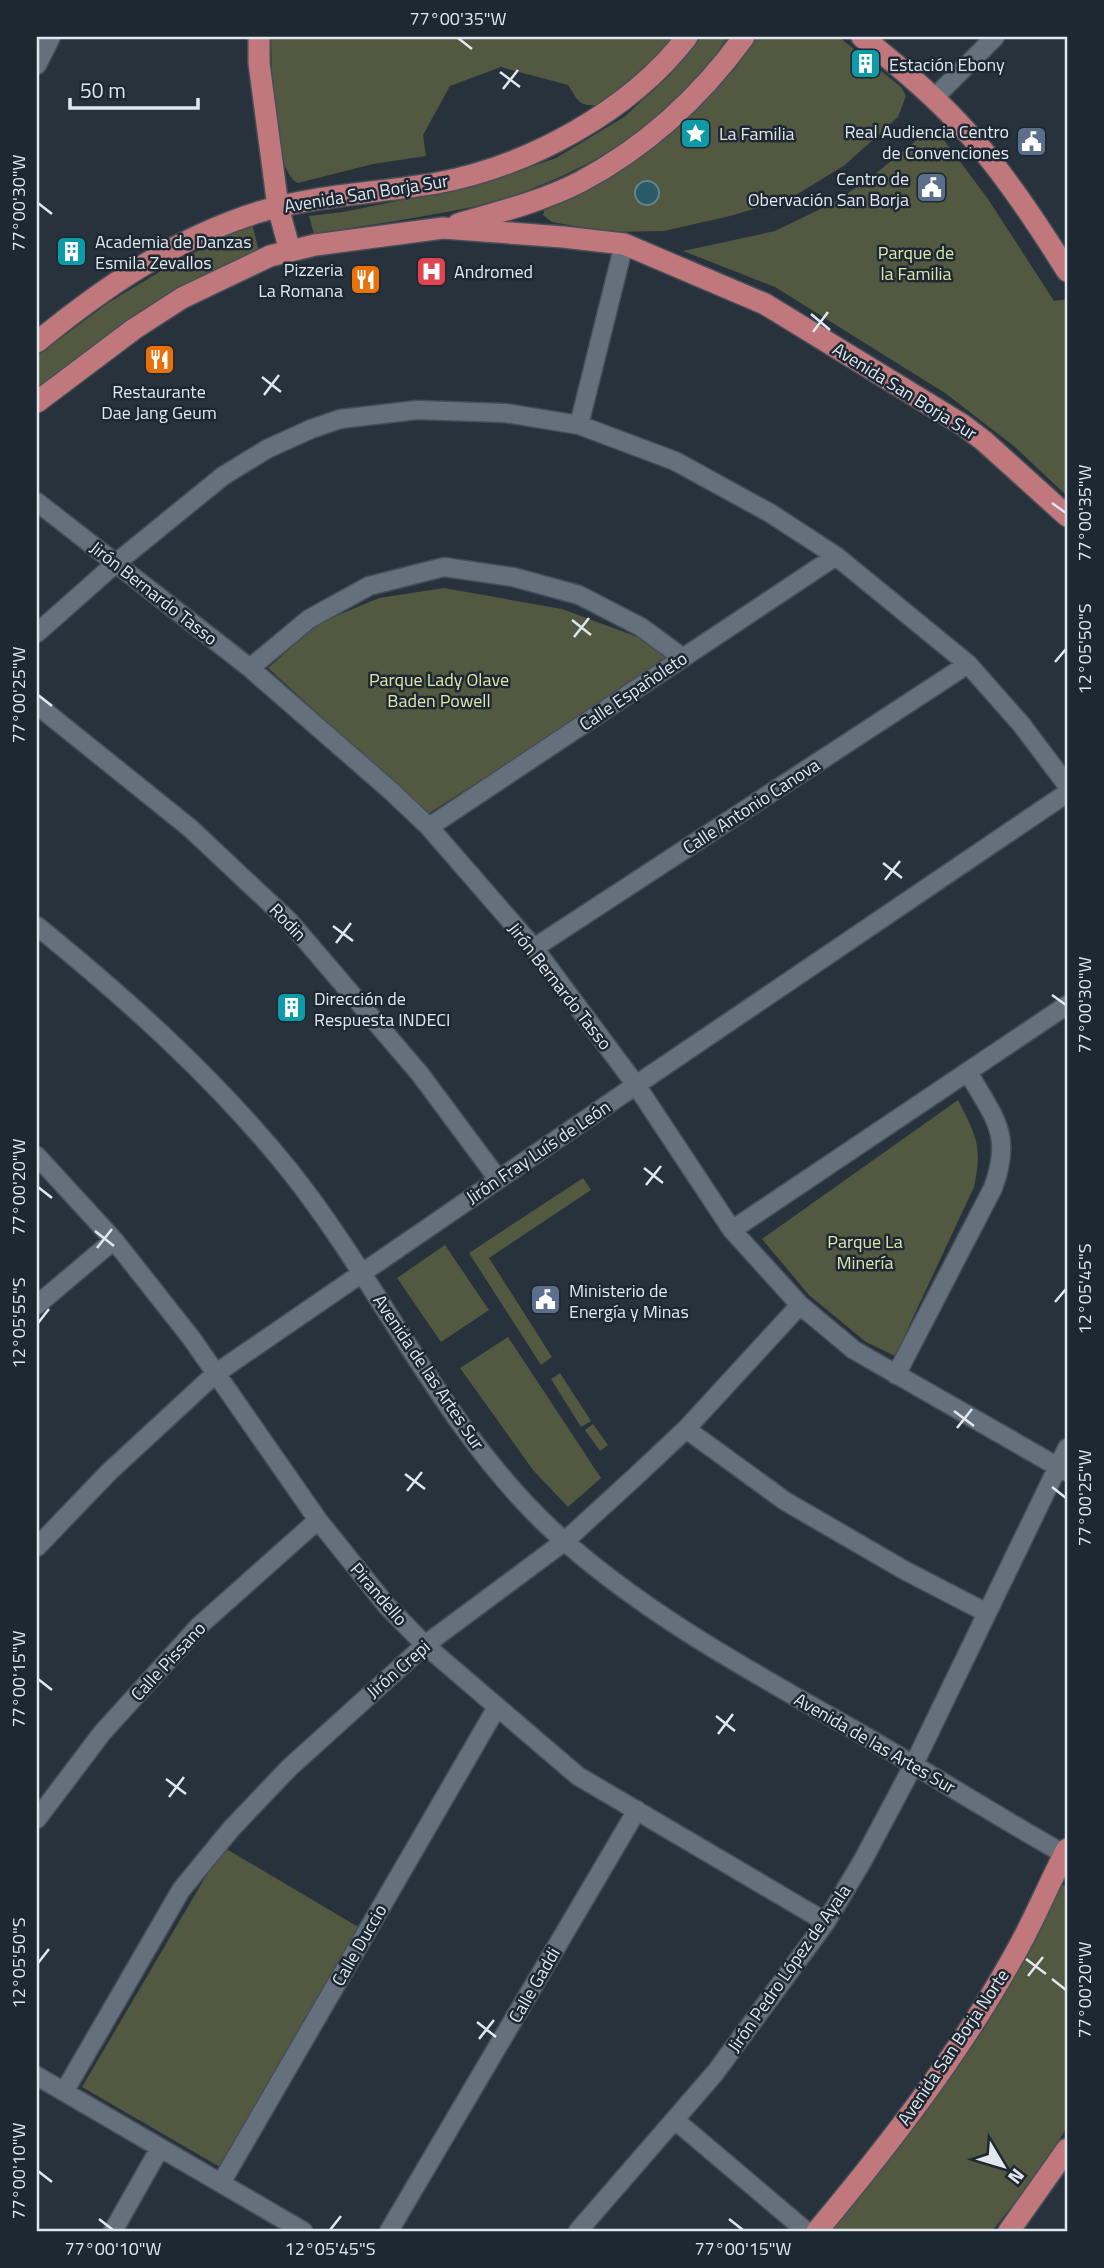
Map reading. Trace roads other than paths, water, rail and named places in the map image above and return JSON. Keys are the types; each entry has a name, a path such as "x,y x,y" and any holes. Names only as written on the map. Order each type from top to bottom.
{"main road":[{"path":"259,37 259,63 278,207 290,251"},
{"name":"Avenida San Borja Sur","path":"37,342 74,311 139,266 208,231 278,207 438,182 494,169 602,117 645,84 687,37"},
{"name":"Avenida San Borja Sur","path":"37,402 134,328 182,298 270,256 315,245 443,228 503,211 578,183 619,159 679,113 724,64 744,37"},
{"path":"862,37 934,98 977,144 1067,271"},
{"name":"Avenida San Borja Sur","path":"443,228 624,244 765,304 946,413 984,441 1067,516"},
{"name":"Avenida San Borja Norte","path":"817,2231 877,2158 972,2026 1013,1958 1067,1856"},
{"path":"1009,2231 1067,2149"}],"street":[{"path":"37,65 51,37"},
{"path":"934,98 995,37"},
{"path":"579,425 624,244"},
{"path":"37,633 116,563 223,476 267,449 340,419 417,410 505,413 579,425 675,461 769,513 836,556 968,663 1021,724 1067,785"},
{"name":"Jirón Bernardo Tasso","path":"37,502 250,668 429,827 534,948 636,1085 732,1230 800,1305 854,1350 1063,1469"},
{"name":"Calle Españoleto","path":"429,827 836,556"},
{"path":"250,668 309,619 369,586 444,567 513,577 579,595 641,627 682,658"},
{"name":"Calle Antonio Canova","path":"534,948 968,663"},
{"name":"Rodin","path":"37,705 190,828 290,922 420,1074 498,1179"},
{"name":"Jirón Fray Luís de León","path":"37,1547 109,1472 215,1374 1067,793"},
{"name":"Avenida de las Artes Sur","path":"37,926 153,1023 291,1172 451,1410 491,1462 565,1541 679,1627 1067,1856"},
{"path":"732,1230 1067,1005"},
{"path":"896,1375 1000,1170 1000,1128 968,1072"},
{"name":"Pirandello","path":"37,1156 114,1240 192,1339 318,1520 387,1606 425,1645 578,1776 825,1922"},
{"path":"37,1305 114,1240"},
{"name":"Jirón Crepi","path":"64,2092 181,1890 231,1829 289,1768 425,1645 565,1541 686,1429 800,1305"},
{"path":"686,1429 785,1501 904,1570 987,1613"},
{"name":"Jirón Pedro López de Ayala","path":"578,2231 715,2073 825,1922 863,1860 914,1764 987,1613 1063,1469 1067,1448"},
{"name":"Calle Pissano","path":"37,1819 102,1733 199,1626 318,1520"},
{"name":"Calle Duccio","path":"221,2183 497,1707"},
{"name":"Calle Gaddi","path":"389,2231 637,1810"},
{"path":"37,2076 303,2231"},
{"path":"675,2120 806,2231"},
{"path":"113,2231 160,2148"}],"water":[{"path":"647,181 658,188 659,193 652,204 647,205 636,198 635,193 642,182"}],"place":[{"name":"Estación Ebony","path":"866,64"},
{"name":"La Familia","path":"696,133"},
{"name":"Real Audiencia Centro de Convenciones","path":"1032,141"},
{"name":"Centro de Obervación San Borja","path":"932,188"},
{"name":"Academia de Danzas Esmila Zevallos","path":"72,251"},
{"name":"Andromed","path":"431,271"},
{"name":"Pizzeria La Romana","path":"366,279"},
{"name":"Restaurante Dae Jang Geum","path":"159,360"},
{"name":"Dirección de Respuesta INDECI","path":"291,1008"},
{"name":"Ministerio de Energía y Minas","path":"546,1300"}],"park label":[{"name":"Parque de la Familia","path":"916,262"},
{"name":"Parque Lady Olave Baden Powell","path":"439,689"},
{"name":"Parque La Minería","path":"865,1251"}]}
